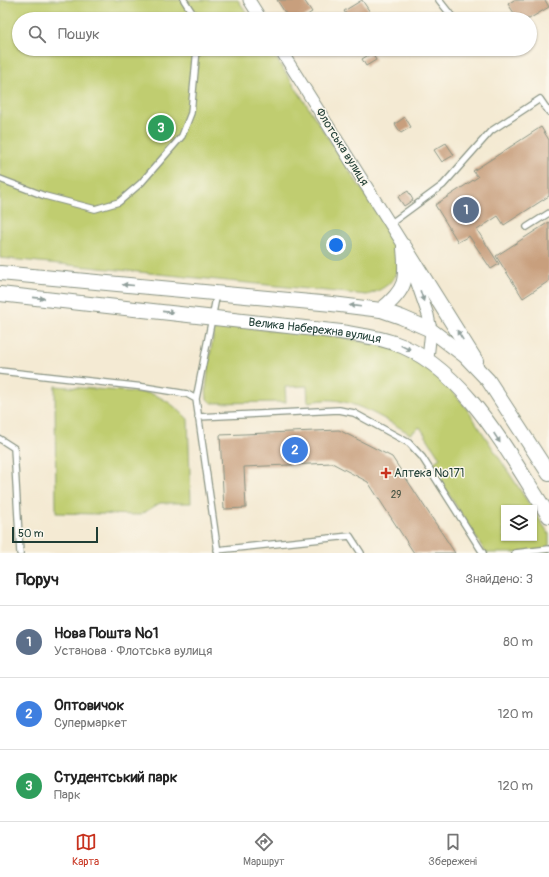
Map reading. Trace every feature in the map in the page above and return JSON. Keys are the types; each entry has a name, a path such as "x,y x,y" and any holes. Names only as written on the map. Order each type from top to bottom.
{"street":[{"path":"249,0 257,12"},
{"name":"Флотська вулиця","path":"284,56 404,246 428,315 431,330 428,359"},
{"path":"381,310 393,300 405,284 404,246"},
{"path":"404,246 549,474"},
{"path":"0,273 381,310 431,330 465,356 488,380"},
{"name":"Велика Набережна вулиця","path":"0,294 341,332 394,342 428,359 474,402 549,516"}],"lane":[{"path":"184,0 192,12"},
{"path":"439,0 448,12"},
{"path":"0,179 45,196 95,209 120,202 141,183 182,136 191,113 196,56"},
{"path":"390,224 443,185 491,132 540,99 549,112"},
{"path":"527,227 549,213"},
{"path":"217,293 196,399 218,552 350,536 361,553"},
{"path":"0,371 144,387 187,394 196,399"},
{"path":"198,417 339,410 354,414 370,421 409,443 422,457 483,553"},
{"path":"0,439 14,448 20,553"},
{"path":"515,553 549,549"}],"green space":[{"path":"0,0 238,0 246,12 12,12 12,56 275,56 387,228 397,250 399,267 394,279 379,290 367,295 0,258"},
{"path":"220,325 341,337 395,349 408,355 445,382 465,406 530,505 501,505 501,541 537,541 537,516 549,534 549,553 486,553 430,465 440,458 420,427 410,434 383,418 352,404 330,400 308,402 307,386 285,387 286,402 211,403 207,399 206,389 214,331"},
{"path":"55,386 148,393 165,400 179,410 188,419 191,503 160,503 140,515 56,513"}],"building":[{"path":"277,0 304,0 312,12 285,12"},
{"path":"362,0 370,12 345,12"},
{"path":"514,0 545,0 549,7 537,14 537,12 513,12 508,4"},
{"path":"367,56 374,56 376,60 366,66 362,59"},
{"path":"405,117 411,127 401,133 395,124"},
{"path":"541,127 549,140 549,196 504,225 498,216 477,230 499,264 491,269 469,236 458,242 435,205 478,177 473,171"},
{"path":"446,143 454,155 442,162 434,150"},
{"path":"408,191 413,200 404,206 398,197"},
{"path":"549,222 549,281 523,298 496,256"},
{"path":"339,430 392,457 455,553 414,553 368,482 332,463 244,467 246,508 224,509 220,435"}],"place":[{"name":"Студентський парк","path":"161,128"},
{"name":"Нова Пошта №1","path":"466,210"},
{"name":"Оптовичок","path":"295,450"},
{"name":"Аптека №171","path":"386,473"}]}
